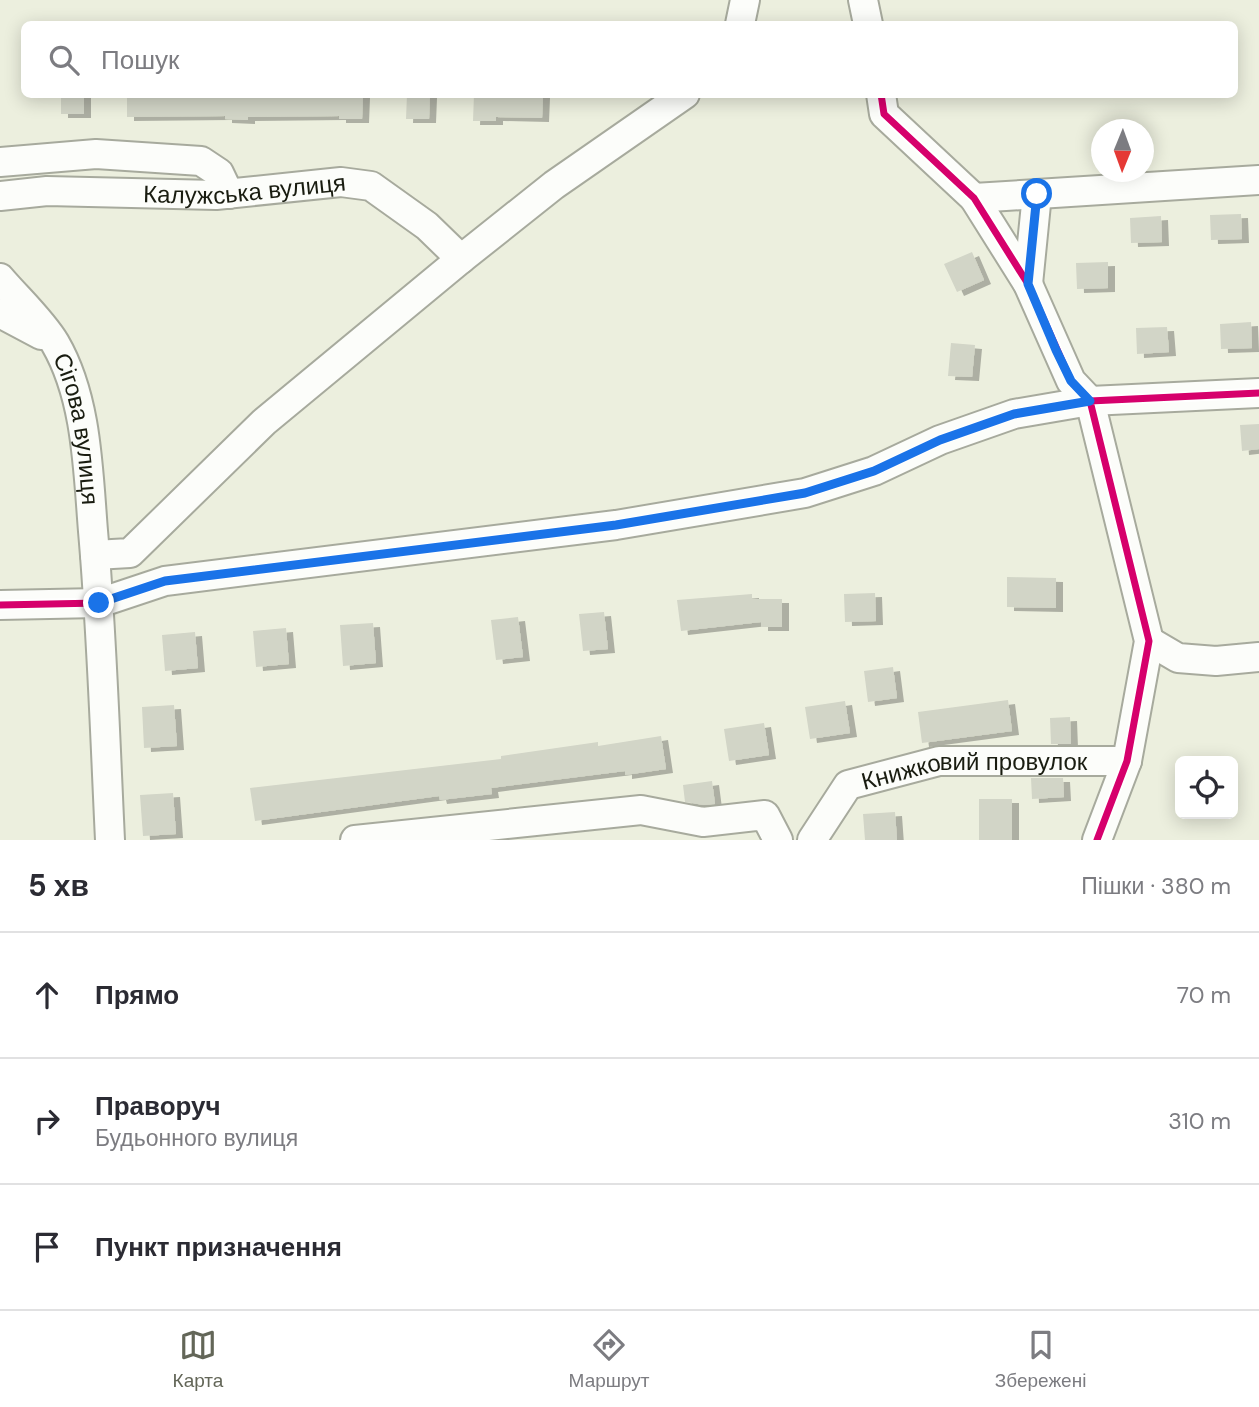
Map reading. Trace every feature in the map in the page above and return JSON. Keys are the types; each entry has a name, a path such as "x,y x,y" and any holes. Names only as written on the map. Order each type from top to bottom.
{"street":[{"path":"741,21 745,0"},
{"path":"863,0 867,21"},
{"path":"95,555 130,553 264,422 554,185 679,98"},
{"path":"882,98 884,114 974,198 1028,284 1071,381 1090,401 1149,641 1127,761 1097,840"},
{"path":"0,162 96,154 201,161 219,173 229,194"},
{"path":"974,198 1259,180"},
{"name":"Калужська вулиця","path":"0,196 47,191 229,194 341,182 370,186 427,226 461,259"},
{"path":"1028,284 1037,194"},
{"name":"Сігова вулиця","path":"0,278 54,342 78,407 87,456 99,603 110,840"},
{"path":"0,313 54,342"},
{"path":"0,606 99,603 165,581 616,525 805,493 874,471 940,440 1014,414 1090,401 1259,393"},
{"path":"130,553 165,581"},
{"path":"1149,641 1178,658 1216,661 1259,657"},
{"name":"Книжковий провулок","path":"812,840 848,785 939,761 1127,761"},
{"path":"355,840 641,810 703,822 765,815 778,840"}],"building":[{"path":"61,98 84,98 84,114 61,114"},
{"path":"127,98 363,98 362,119 339,119 339,116 248,117 248,120 225,119 225,116 127,117"},
{"path":"407,98 430,98 429,119 406,119"},
{"path":"474,98 543,98 542,118 496,117 496,121 473,121"},
{"path":"1241,214 1242,239 1211,240 1210,215"},
{"path":"1161,216 1162,242 1131,243 1130,218"},
{"path":"972,252 984,280 957,292 944,264"},
{"path":"1108,262 1108,288 1077,289 1076,263"},
{"path":"1251,322 1252,348 1221,349 1220,324"},
{"path":"1167,327 1169,352 1137,354 1136,328"},
{"path":"951,343 975,345 972,377 948,376"},
{"path":"1259,424 1259,449 1242,451 1240,425"},
{"path":"1007,577 1056,578 1056,608 1007,607"},
{"path":"875,593 876,621 845,622 844,594"},
{"path":"752,594 752,599 782,599 782,627 761,627 761,622 681,631 677,600"},
{"path":"604,612 608,649 583,651 579,614"},
{"path":"518,617 523,657 496,660 491,620"},
{"path":"373,623 376,663 343,666 340,625"},
{"path":"286,628 289,664 256,667 253,631"},
{"path":"195,632 198,668 165,671 162,635"},
{"path":"893,667 897,698 868,702 864,671"},
{"path":"1008,700 1012,731 922,743 918,712"},
{"path":"845,701 850,733 810,739 805,707"},
{"path":"174,705 177,746 144,748 142,707"},
{"path":"1070,717 1071,744 1051,744 1050,718"},
{"path":"764,723 769,755 729,761 724,729"},
{"path":"661,736 666,769 625,775 625,771 491,788 492,794 440,800 439,796 255,821 250,788 501,759 501,756 598,742 598,746"},
{"path":"1031,778 1063,778 1064,797 1032,799"},
{"path":"712,781 715,804 685,802 683,785"},
{"path":"173,793 176,834 143,836 140,795"},
{"path":"979,799 1012,799 1012,840 979,840"},
{"path":"895,812 897,840 865,840 863,814"}],"cycle path":[{"path":"882,98 884,114 974,198 1028,284 1071,381 1090,401 1149,641 1127,761 1097,840"},
{"path":"0,605 99,603 165,581 616,525 805,493 874,471 940,440 1014,414 1090,401 1259,393"}],"route":[{"path":"99,603 165,581 616,525 805,493 874,471 940,440 1014,414 1090,401 1071,381 1028,284 1037,194"}]}
